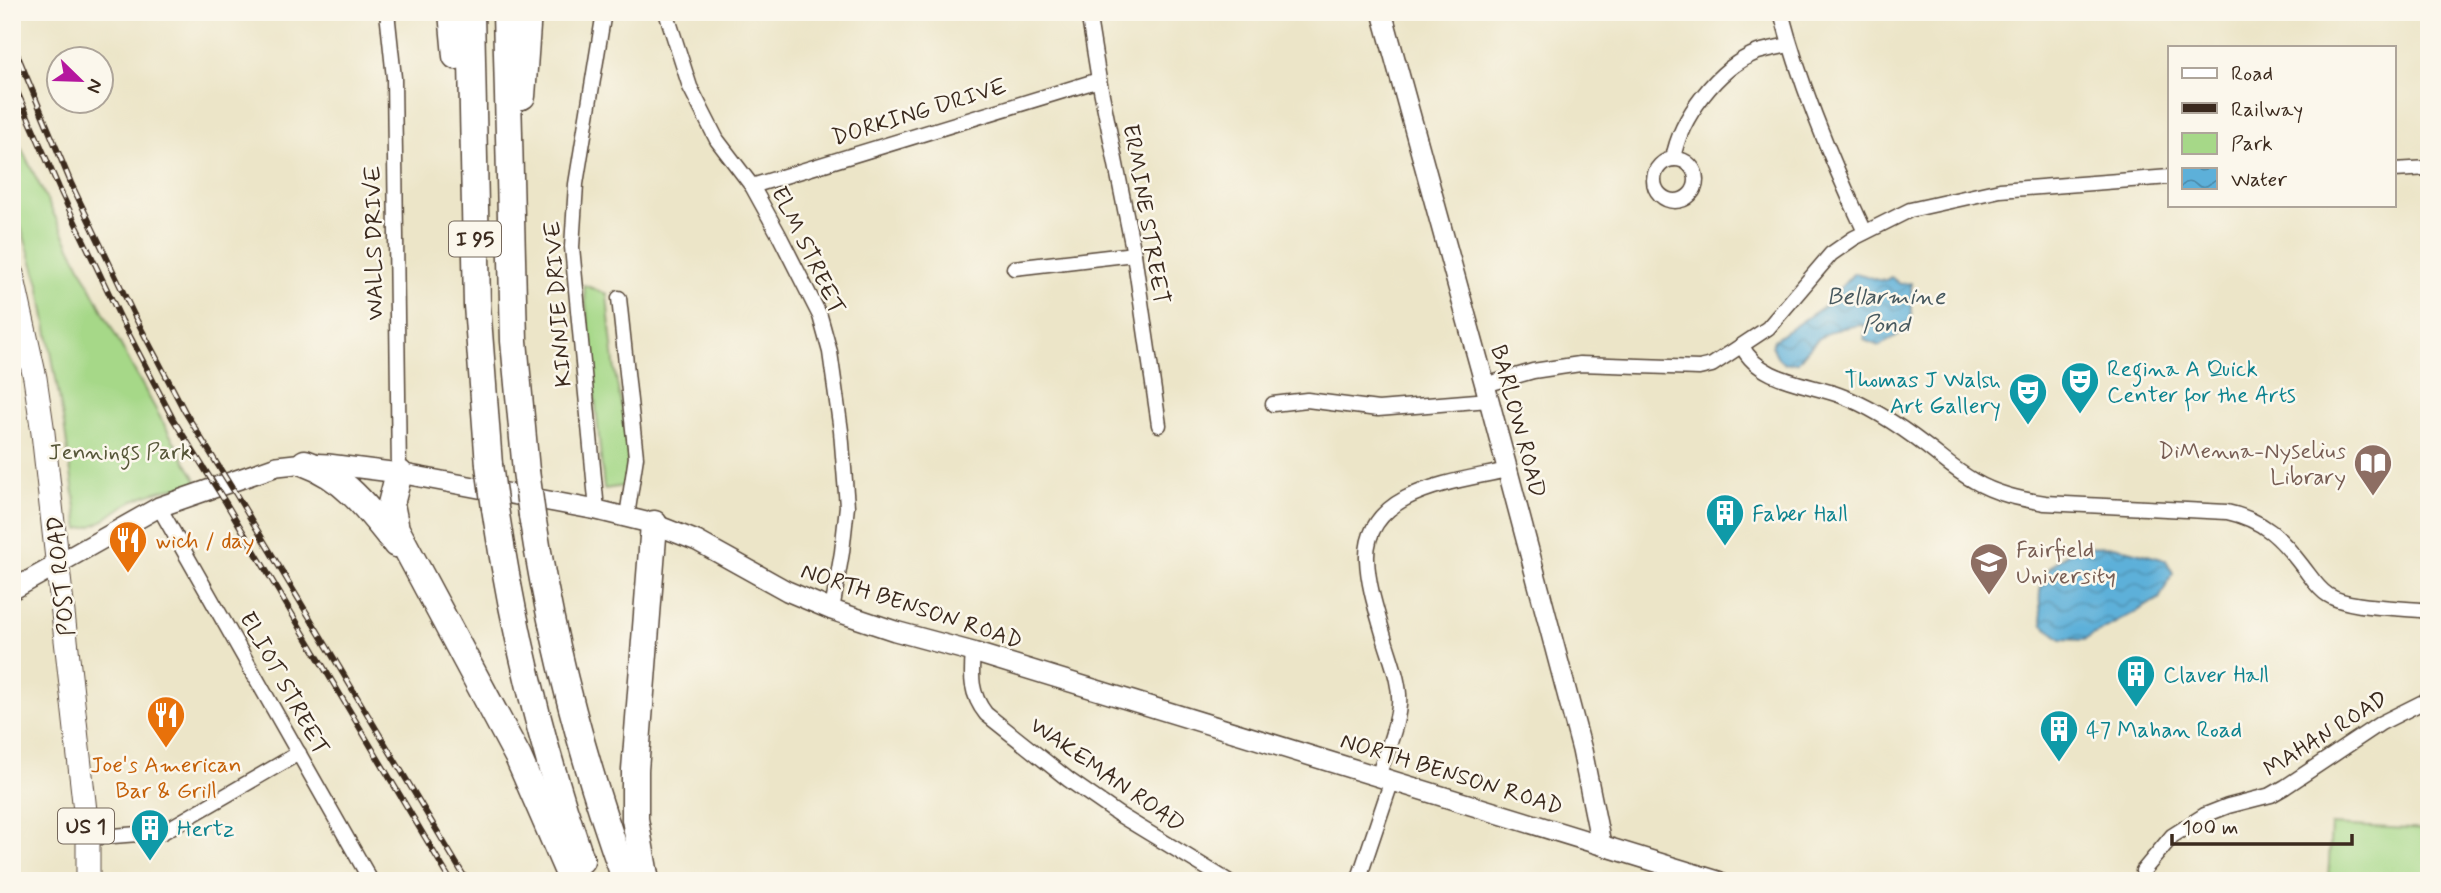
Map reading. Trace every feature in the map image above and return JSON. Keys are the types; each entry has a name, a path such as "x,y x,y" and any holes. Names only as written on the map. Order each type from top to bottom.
{"highway":[{"path":"452,12 475,260"},
{"name":"I 95","path":"471,12 475,260 489,465 509,592 527,678 550,764 588,881"},
{"name":"I 95","path":"506,12 516,384 532,515 546,598 565,682 587,766 626,881"},
{"path":"511,255 528,12"},
{"path":"305,463 330,474 358,499 400,549 435,601"},
{"path":"400,473 391,504 393,520 518,757 572,881"},
{"path":"646,881 635,819 635,770 654,524"}],"main road":[{"name":"BARLOW ROAD","path":"1382,12 1582,750 1601,845"},
{"name":"POST ROAD","path":"12,274 35,378 59,563 88,838 88,881"},
{"name":"NORTH BENSON ROAD","path":"12,590 159,507 277,466 305,463 400,473 627,516 654,524 696,541 787,591 832,610 1718,881"}],"street":[{"name":"WALLS DRIVE","path":"387,12 394,78 400,473"},
{"name":"KINNIE DRIVE","path":"597,510 572,247 576,184 604,12"},
{"name":"ELM STREET","path":"666,12 690,87 717,140 752,186 779,235 820,316 830,352 841,431 847,506 832,610"},
{"name":"ERMINE STREET","path":"1088,12 1134,254 1159,425"},
{"path":"1781,12 1790,44 1841,181 1865,232"},
{"path":"1673,159 1676,142 1690,116 1716,81 1758,52 1790,44"},
{"name":"DORKING DRIVE","path":"752,186 1099,80"},
{"path":"2396,170 2429,168"},
{"path":"1273,404 1307,400 1378,410 1487,393 1533,371 1580,364 1699,368 1712,365 1768,328 1831,254 1865,232 1910,210 2000,190 2168,177"},
{"path":"1014,268 1134,254"},
{"path":"619,298 636,457 627,516"},
{"path":"1742,346 1747,356 1773,374 1862,404 1926,446 1957,471 1987,488 2045,503 2227,512 2247,516 2268,528 2327,595 2354,603 2429,611"},
{"path":"1358,881 1385,779 1399,705 1397,682 1370,587 1367,557 1373,531 1387,510 1411,493 1507,470"},
{"name":"ELIOT STREET","path":"159,507 371,881"},
{"name":"WAKEMAN ROAD","path":"973,652 971,679 977,702 986,714 1069,780 1118,814 1228,881"},
{"name":"MAHAN ROAD","path":"2143,872 2172,836 2205,815 2271,795 2285,788 2381,723 2429,699"},
{"path":"88,838 163,832 299,753"}],"green space":[{"name":"Jennings Park","path":"12,129 79,265 200,486 172,488 144,496 100,522 79,529 64,424 39,284 12,199"},
{"path":"584,285 607,294 615,371 627,444 624,486 604,489"},
{"path":"2331,825 2429,830 2429,881 2328,881"}],"water":[{"name":"Bellarmine Pond","path":"1854,273 1878,280 1891,277 1900,284 1911,283 1912,313 1908,329 1879,346 1864,340 1866,326 1832,331 1819,338 1798,362 1784,364 1772,346 1774,340 1823,307"},
{"path":"2114,546 2166,560 2173,573 2159,599 2084,640 2061,639 2043,625 2040,590 2047,572 2063,557 2079,548"}],"railway":[{"path":"12,42 71,183 134,315 185,412 467,881"},
{"path":"12,80 122,321 173,419 226,503 451,881"}],"place":[{"name":"Regina A Quick Center for the Arts","path":"2080,415"},
{"name":"Thomas J Walsh Art Gallery","path":"2028,426"},
{"name":"DiMenna-Nyselius Library","path":"2373,497"},
{"name":"Faber Hall","path":"1725,547"},
{"name":"wich / day","path":"128,574"},
{"name":"Fairfield University","path":"1989,596"},
{"name":"Claver Hall","path":"2136,708"},
{"name":"Joe's American Bar & Grill","path":"166,749"},
{"name":"47 Mahan Road","path":"2059,763"},
{"name":"Hertz","path":"150,862"}]}
